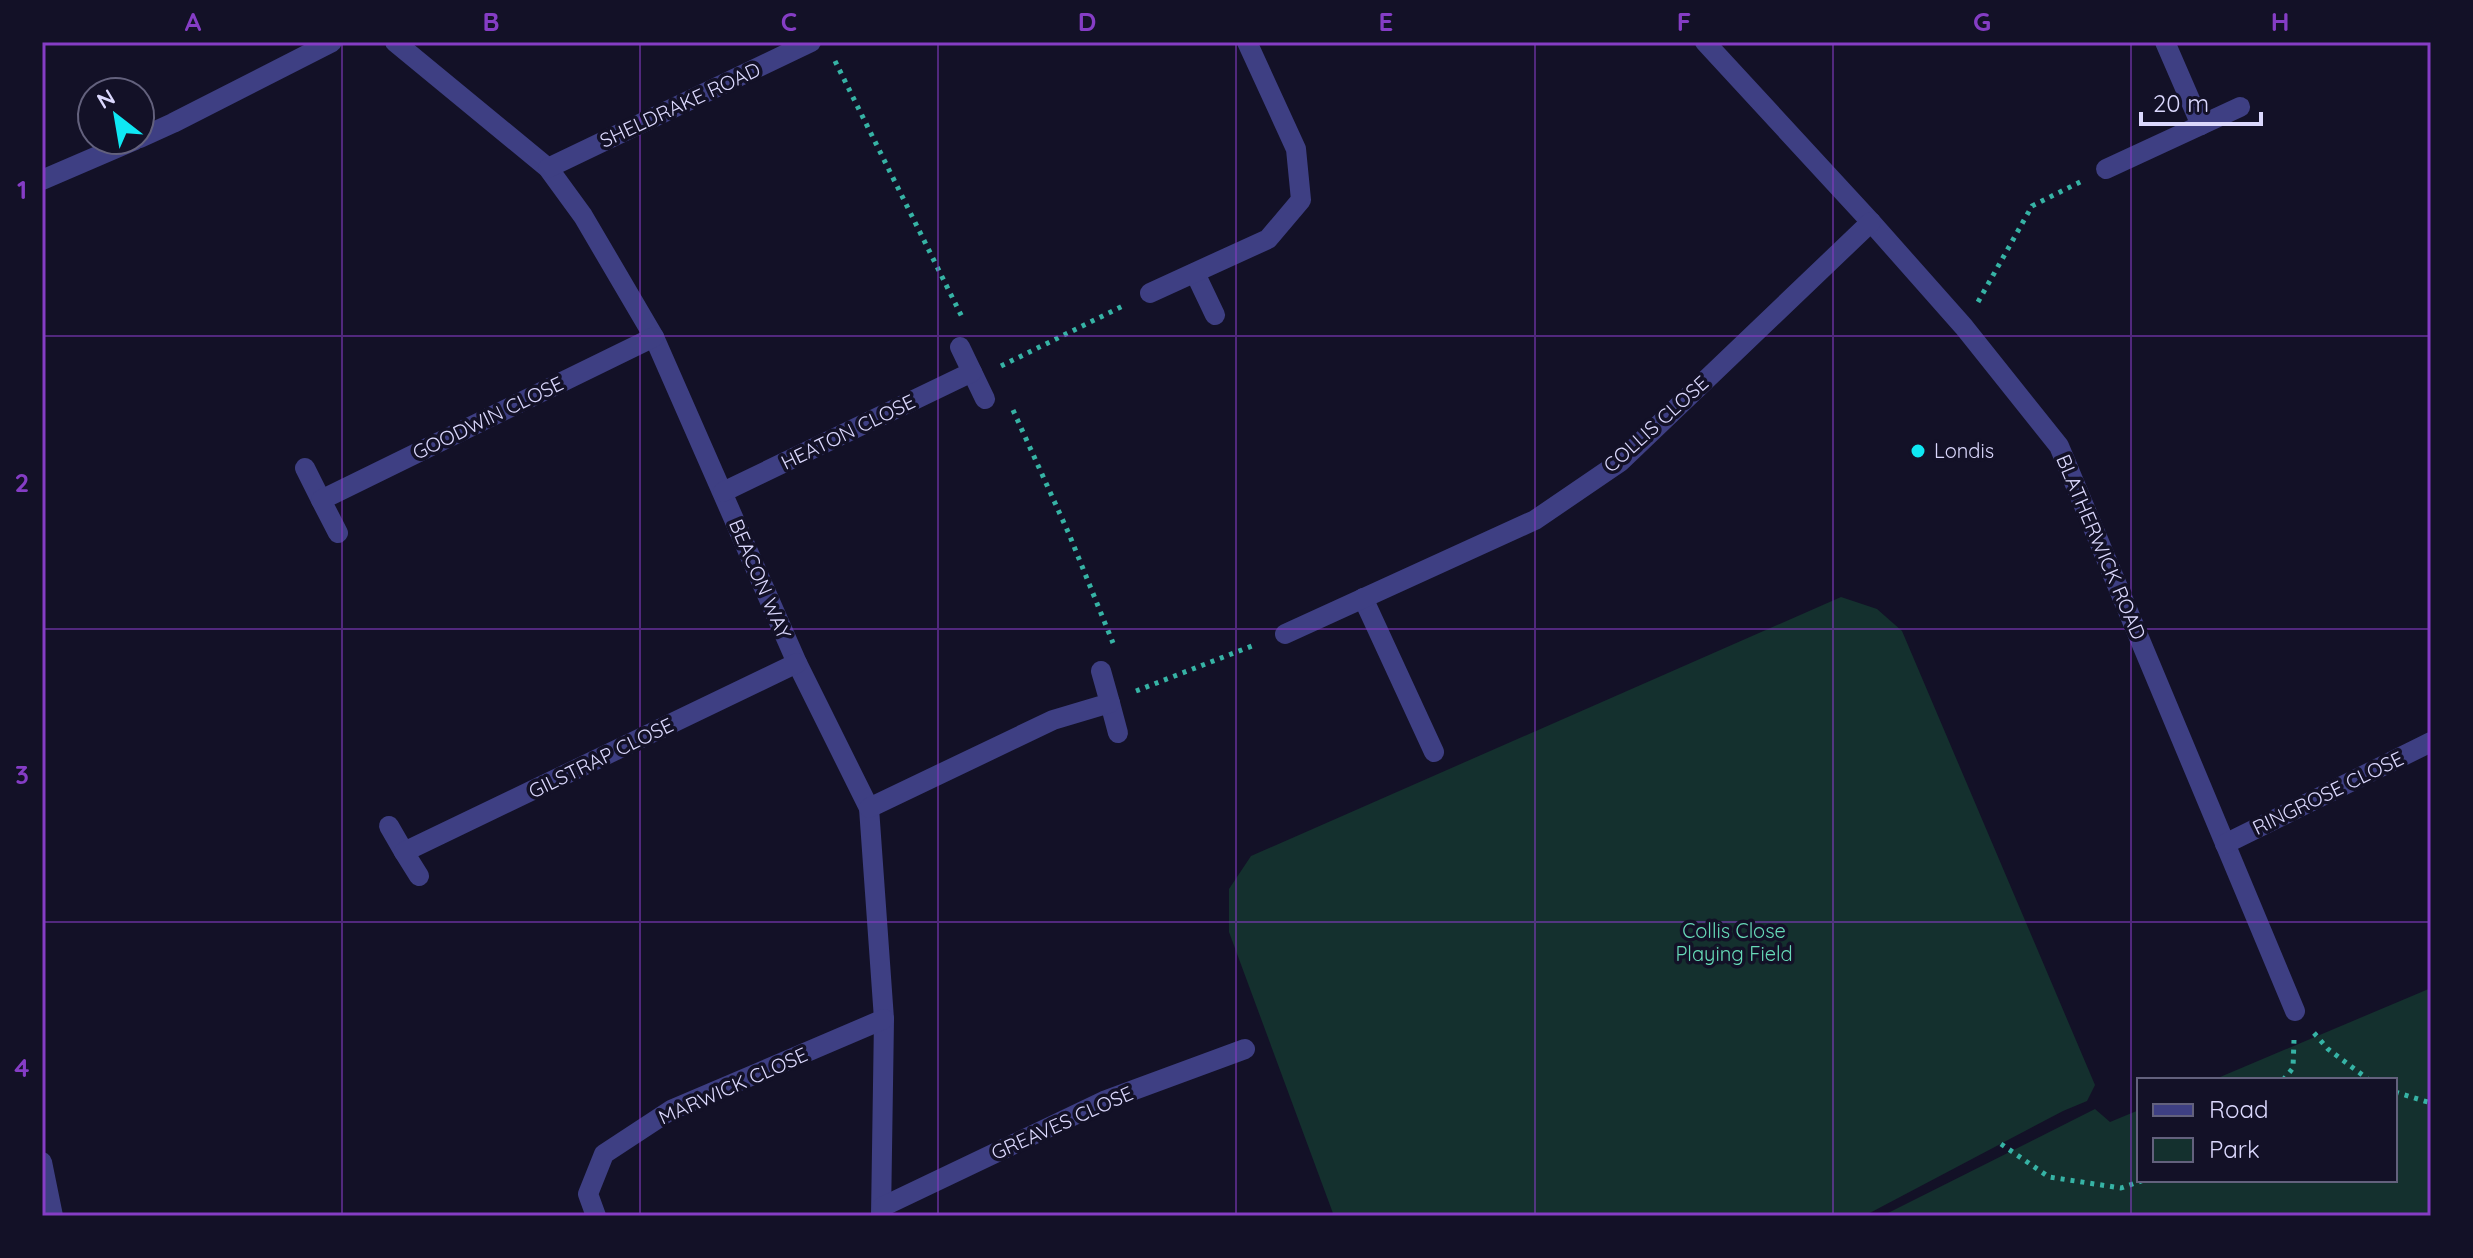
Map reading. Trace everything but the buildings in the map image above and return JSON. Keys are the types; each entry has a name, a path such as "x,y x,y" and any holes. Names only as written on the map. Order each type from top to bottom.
{"street":[{"path":"156,131 332,42"},
{"name":"BEACON WAY","path":"395,42 548,168 583,216 654,337 797,663 869,808 884,1019 882,1212"},
{"name":"SHELDRAKE ROAD","path":"548,168 811,42"},
{"path":"1150,293 1268,239 1301,200 1296,149 1247,42"},
{"name":"BLATHERWICK ROAD","path":"1705,42 1964,327 2059,446 2295,1011"},
{"path":"2165,42 2201,125"},
{"path":"2106,169 2240,107"},
{"path":"42,180 98,156"},
{"name":"COLLIS CLOSE","path":"1285,634 1535,520 1620,462 1871,222"},
{"path":"1195,273 1215,315"},
{"name":"GOODWIN CLOSE","path":"321,500 654,337"},
{"path":"960,347 985,399"},
{"name":"HEATON CLOSE","path":"723,492 972,372"},
{"path":"305,468 338,533"},
{"path":"1363,598 1434,752"},
{"name":"GILSTRAP CLOSE","path":"404,852 797,663"},
{"path":"1101,671 1118,733"},
{"path":"869,808 1053,720 1110,703"},
{"name":"RINGROSE CLOSE","path":"2225,844 2431,742"},
{"path":"389,826 419,876"},
{"name":"MARWICK CLOSE","path":"596,1216 588,1194 604,1154 671,1110 884,1019"},
{"name":"GREAVES CLOSE","path":"882,1212 1104,1101 1245,1049"},
{"path":"42,1162 53,1216"}],"path":[{"path":"833,56 967,328 960,347"},
{"path":"1964,327 2032,206 2106,169"},
{"path":"972,372 994,369 1150,293"},
{"path":"1007,396 1069,534 1115,649"},
{"path":"1110,703 1285,634"},
{"path":"2285,1078 2293,1068 2295,1011"},
{"path":"2295,1011 2328,1049 2366,1078"},
{"path":"2397,1093 2431,1103"},
{"path":"2001,1144 2049,1177 2121,1188 2138,1182"}],"green space":[{"name":"Collis Close Playing Field","path":"1841,597 1877,609 1902,631 2095,1085 2087,1101 1864,1216 1334,1216 1229,932 1229,889 1251,856"},
{"path":"2431,988 2431,1216 1882,1216 2095,1109 2110,1122 2137,1111 2137,1182 2397,1182 2397,1078 2218,1078"}],"place":[{"name":"Londis","path":"1918,451"}]}
